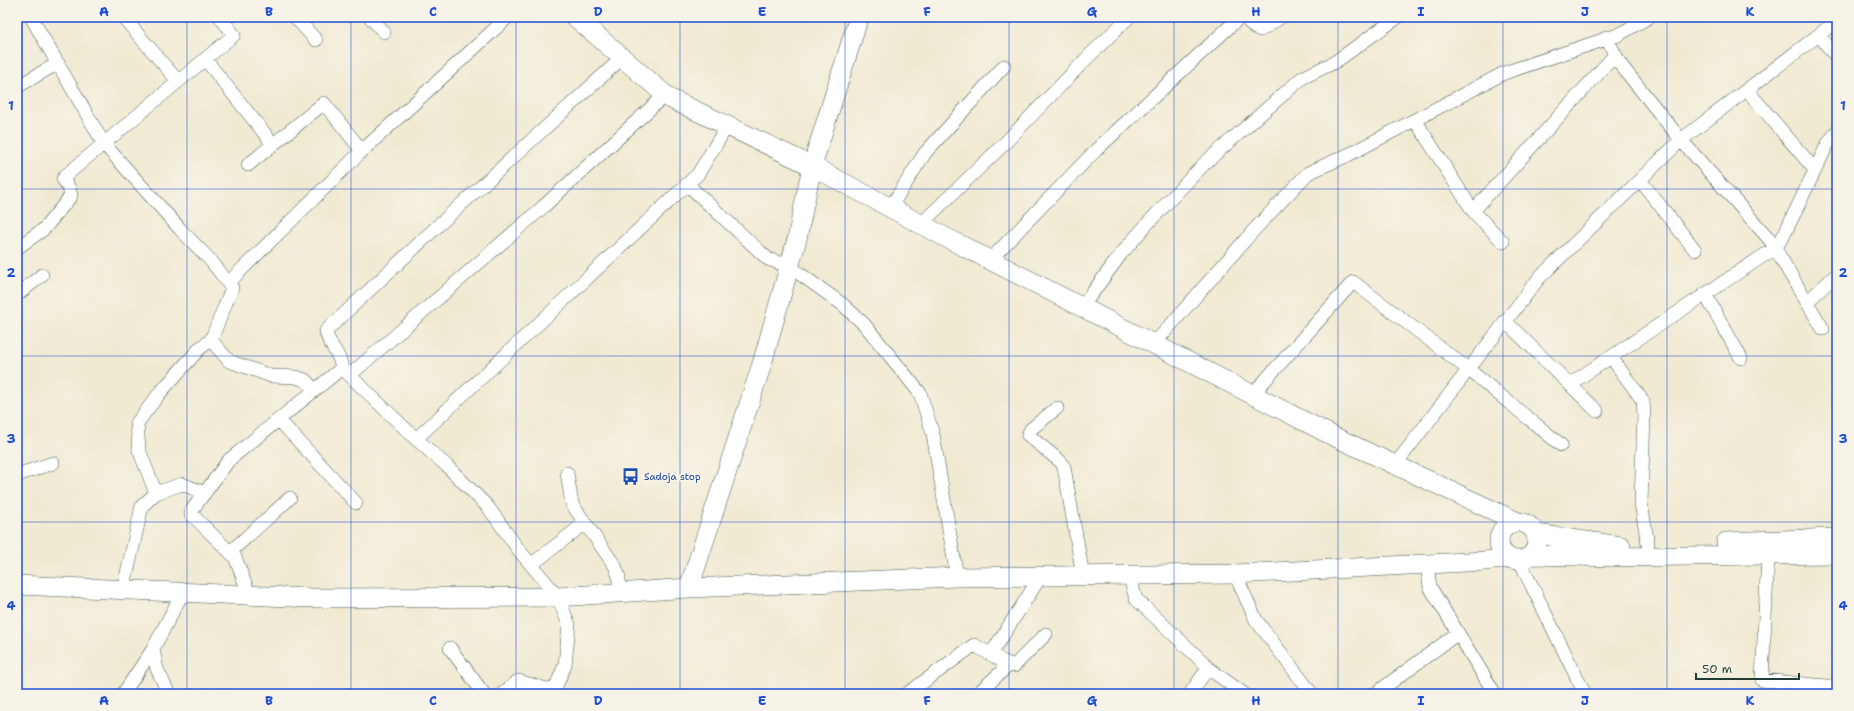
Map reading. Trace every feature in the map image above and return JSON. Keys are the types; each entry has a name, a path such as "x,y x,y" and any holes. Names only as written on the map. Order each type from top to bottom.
{"street":[{"path":"31,17 104,144 180,229 212,262 232,288 211,340 200,348 158,394 137,423 139,450 156,493"},
{"path":"123,17 178,81"},
{"path":"17,248 44,229 71,196 70,188 63,179 65,176 234,34 220,17"},
{"path":"295,17 316,40"},
{"path":"370,17 384,32"},
{"path":"228,283 362,151 508,17"},
{"path":"575,17 669,98 812,166 990,260 1333,436 1518,522 1529,525 1536,534 1536,545 1521,558"},
{"path":"689,588 762,364 797,239 812,166 859,17"},
{"path":"921,224 1005,143 1129,17"},
{"path":"990,260 1096,150 1240,17"},
{"path":"1244,17 1254,28 1262,30 1281,17"},
{"path":"1082,307 1121,254 1205,163 1302,78 1335,62 1398,17"},
{"path":"1154,344 1254,230 1303,178 1321,166 1348,155 1504,73 1606,37 1618,35 1649,17"},
{"path":"1395,465 1539,278 1681,140 1837,21"},
{"path":"1819,35 1837,58"},
{"path":"1606,37 1620,64 1681,140 1770,240 1823,329"},
{"path":"1473,211 1615,55"},
{"path":"502,694 518,681 554,693 565,665 569,625 558,597 531,565 488,508 447,466 416,439 346,372 341,358 327,338 326,331 443,221 622,58"},
{"path":"205,59 273,144"},
{"path":"17,88 58,63"},
{"path":"890,208 925,154 1004,66"},
{"path":"1747,90 1815,170"},
{"path":"249,594 235,557 191,514 228,460 315,390 346,372 543,207 665,95"},
{"path":"248,165 324,103 362,151"},
{"path":"1415,120 1473,211 1503,242"},
{"path":"416,439 698,174 727,126"},
{"path":"1570,384 1775,248 1784,235 1827,145 1837,131"},
{"path":"1640,180 1696,250"},
{"path":"687,184 768,258 789,266 842,304 864,324 920,393 933,434 957,577"},
{"path":"1807,302 1837,274"},
{"path":"17,295 42,275"},
{"path":"1252,395 1353,282 1468,369 1561,446"},
{"path":"1705,294 1741,358"},
{"path":"1505,321 1597,411"},
{"path":"211,340 229,361 271,376 296,377 305,380 315,390"},
{"path":"1611,357 1643,401 1644,415 1641,503 1648,545"},
{"path":"1057,408 1030,429 1028,434 1061,462 1064,467 1083,576"},
{"path":"279,420 356,503"},
{"path":"17,475 53,463"},
{"path":"567,473 572,504 615,566 619,577 620,593"},
{"path":"123,591 142,506 156,493 182,484 205,492"},
{"path":"230,552 290,498"},
{"path":"1518,522 1507,525 1503,529 1499,540 1502,550 1521,558"},
{"path":"531,565 586,523"},
{"path":"1536,534 1614,552 1648,545 1837,538"},
{"path":"17,585 123,591 249,594 313,598 558,597 689,588 957,577 1235,574 1614,552 1837,554"},
{"path":"1768,554 1762,680 1837,687"},
{"path":"1521,558 1525,572 1585,694"},
{"path":"1427,564 1430,587 1494,694"},
{"path":"1235,574 1256,620 1312,694"},
{"path":"1129,575 1136,599 1208,668 1244,694"},
{"path":"990,654 1041,576"},
{"path":"123,694 153,649 183,592"},
{"path":"1375,694 1458,633"},
{"path":"907,694 974,645 1014,666 1046,634"},
{"path":"450,648 484,694"},
{"path":"153,649 157,669 169,694"},
{"path":"977,694 1009,664"},
{"path":"1190,694 1208,668"}],"place":[{"name":"Sadoja stop","path":"631,476"}]}
